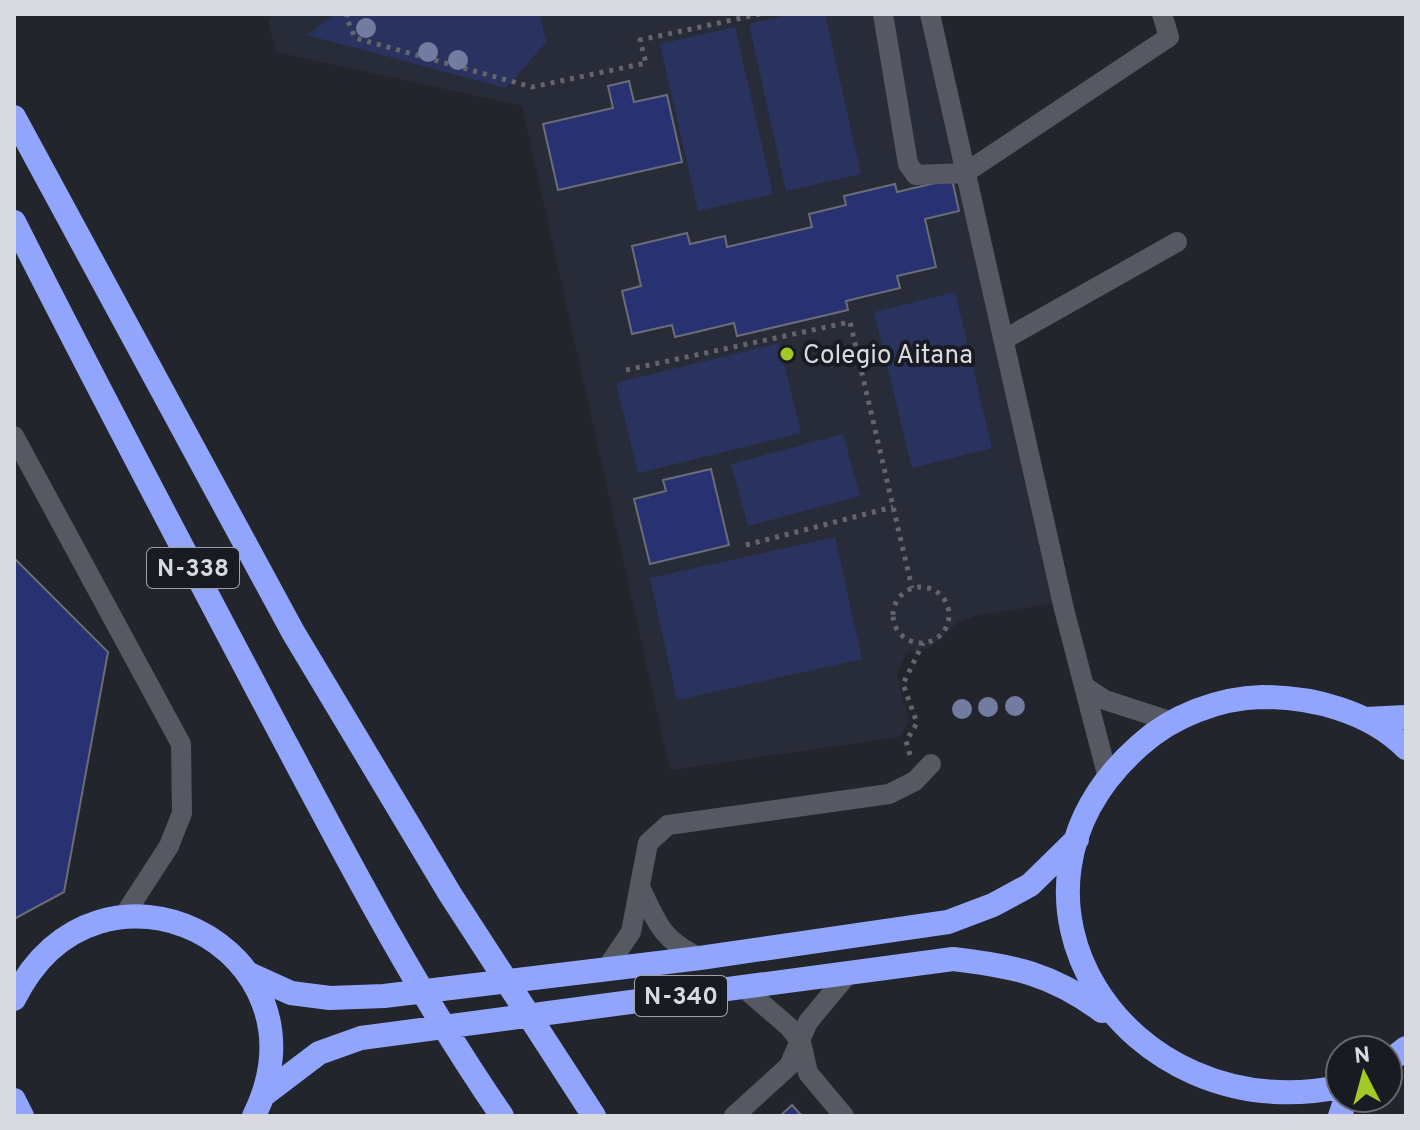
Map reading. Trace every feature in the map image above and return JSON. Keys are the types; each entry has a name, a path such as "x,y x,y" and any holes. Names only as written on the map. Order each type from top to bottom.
{"highway":[{"name":"N-338","path":"14,117 293,632 450,894 594,1116"},
{"name":"N-338","path":"14,222 111,414 378,911 502,1116"},
{"name":"N-340","path":"1102,1011 1085,979 1072,933 1070,873 1077,839 1108,778 1149,737 1173,722 1210,706 1249,698 1275,697 1328,704 1365,719 1406,748"},
{"name":"N-340","path":"1365,719 1406,717"},
{"name":"N-340","path":"249,974 291,993 330,998 384,996 700,958 948,922 993,905 1030,885 1077,839"},
{"name":"N-340","path":"14,999 26,975 47,950 74,931 105,919 170,919 201,930 228,949 249,974 264,1002 271,1032 272,1063 265,1094 254,1116"},
{"name":"N-340","path":"265,1094 296,1066 319,1053 361,1038 953,959 1035,971 1076,991 1102,1011 1128,1041 1158,1066 1238,1104 1324,1092"},
{"path":"14,1101 22,1116"}],"street":[{"path":"883,14 908,164 916,175 965,173 1169,37 1162,14"},
{"path":"930,14 1084,686 1108,778"},
{"path":"1005,339 1177,242"},
{"path":"14,436 181,744 182,813 169,846 123,917"},
{"path":"1084,686 1119,705 1173,722"},
{"path":"606,969 631,932 641,889 641,864 648,843 668,825 889,794 915,781 931,764"},
{"path":"641,889 660,930 674,945 700,958"},
{"path":"734,1116 789,1066 814,1013 848,974"},
{"path":"744,988 789,1027 801,1042 808,1073 844,1116"}],"path":[{"path":"349,14 346,16 355,38 532,87 646,63 640,40 760,14"},
{"path":"626,370 850,322 912,588"},
{"path":"746,545 893,507"},
{"path":"921,586 939,593 948,609 946,628 932,641 923,643 905,638 894,624 894,606 898,598 921,586"},
{"path":"915,781 906,741 917,723 903,684 923,643"}],"shaded area":[{"name":"Colegio Aitana","path":"276,14 919,14 1055,603 976,616 957,623 930,648 906,653 897,675 909,721 900,737 670,770 522,106 276,52 268,19"},
{"path":"335,14 540,14 546,42 506,88 307,35"},
{"path":"791,14 825,14 861,174 786,191 749,24"},
{"path":"735,27 773,194 698,211 660,44"},
{"path":"955,292 992,448 912,468 874,312"},
{"path":"779,343 801,433 638,473 616,383"},
{"path":"843,434 860,496 748,526 731,464"},
{"path":"835,537 862,659 677,700 650,578"}],"building":[{"path":"629,81 634,102 667,95 682,162 558,190 543,124 613,108 608,86"},
{"path":"952,179 959,211 925,219 936,267 897,276 900,288 846,301 848,310 737,336 734,323 675,337 672,325 632,334 622,291 641,286 632,246 687,233 690,244 725,236 727,247 812,227 809,214 846,205 844,196 895,184 897,192"},
{"path":"711,469 729,545 650,564 634,499 666,491 663,480"},
{"path":"14,558 108,652 64,892 14,919"},
{"path":"792,1105 802,1116 780,1116"}],"place":[{"name":"Colegio Aitana","path":"787,354"}]}
